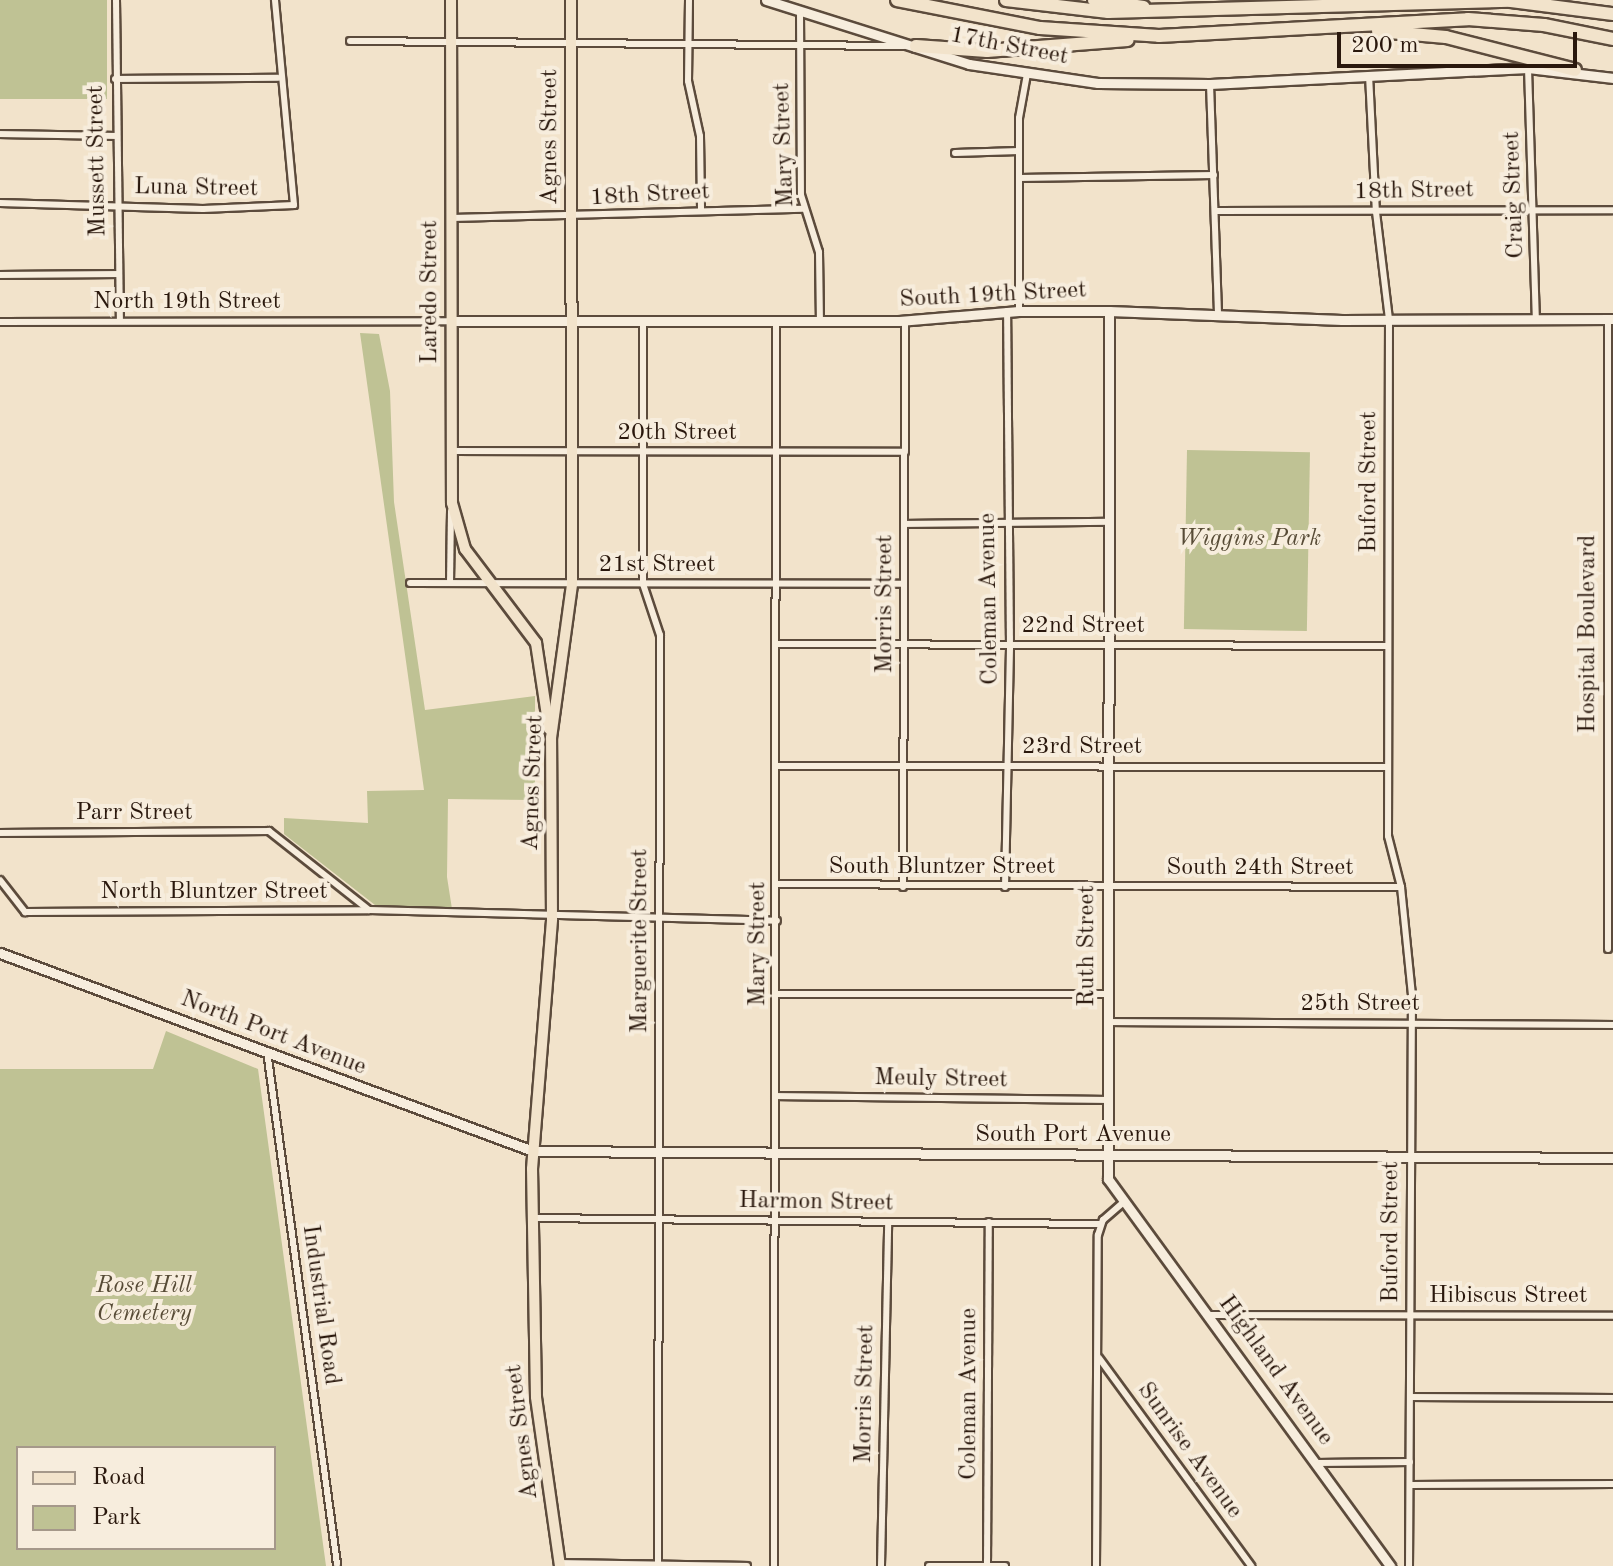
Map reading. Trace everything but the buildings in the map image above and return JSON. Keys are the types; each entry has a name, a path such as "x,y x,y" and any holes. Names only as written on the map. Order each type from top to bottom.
{"highway":[{"path":"897,0 1040,28 1159,36"},
{"path":"1006,0 1108,12 1322,3 1511,1 1613,14"},
{"path":"1094,0 1167,11"},
{"path":"1322,3 1340,0"},
{"path":"916,46 987,51 1159,36 1468,19 1613,39"},
{"path":"1335,28 1446,37 1575,70"}],"main road":[{"name":"Laredo Street","path":"451,0 452,503"},
{"name":"Agnes Street","path":"560,1564 536,1397 532,1218 533,1151 552,919 551,738 572,584 571,0"},
{"path":"452,503 465,549 536,643 551,738"}],"street":[{"name":"Mussett Street","path":"116,0 115,136 120,321"},
{"path":"115,79 278,78 275,0"},
{"path":"689,0 688,81 700,136 701,209"},
{"path":"766,0 916,46"},
{"name":"Mary Street","path":"800,12 803,209 819,252 820,322"},
{"name":"17th Street","path":"350,41 916,46 969,64 1098,83 1210,84 1528,68 1575,70 1613,78"},
{"name":"Craig Street","path":"1528,68 1536,320"},
{"path":"1019,311 1019,151 1027,74"},
{"name":"Buford Street","path":"1369,75 1376,212 1389,319 1388,836 1404,898 1412,1024 1409,1566"},
{"name":"Luna Street","path":"0,203 294,205 278,78"},
{"path":"1210,84 1218,312"},
{"path":"0,134 115,136"},
{"path":"955,153 1019,151"},
{"path":"1019,178 1214,175"},
{"name":"18th Street","path":"451,218 571,218 701,209 803,209"},
{"name":"18th Street","path":"1216,211 1613,210"},
{"path":"0,275 118,274"},
{"name":"South 19th Street","path":"374,321 905,321 1007,311 1218,312 1389,319 1610,319"},
{"name":"Coleman Avenue","path":"1005,887 1010,645 1007,311"},
{"name":"Ruth Street","path":"1109,311 1107,1156 1108,1179 1124,1202"},
{"name":"Hospital Boulevard","path":"1608,949 1610,319"},
{"name":"North 19th Street","path":"0,322 374,321"},
{"name":"Marguerite Street","path":"643,321 643,584 660,635 658,1564"},
{"name":"Morris Street","path":"903,887 905,321"},
{"name":"Mary Street","path":"774,1566 778,766 776,322"},
{"name":"20th Street","path":"450,451 905,452"},
{"name":"Laredo Street","path":"450,583 452,503"},
{"path":"904,524 1109,522"},
{"name":"21st Street","path":"410,583 904,584"},
{"name":"22nd Street","path":"777,644 1388,646"},
{"name":"23rd Street","path":"778,766 1386,767"},
{"name":"Parr Street","path":"0,833 269,831 369,910"},
{"name":"North Bluntzer Street","path":"0,880 25,912 369,910 552,919"},
{"name":"South Bluntzer Street","path":"777,884 1108,887"},
{"name":"South 24th Street","path":"1108,887 1401,887"},
{"path":"552,919 777,921"},
{"name":"North Port Avenue","path":"0,953 533,1151"},
{"path":"777,994 1108,994"},
{"name":"25th Street","path":"1107,1022 1613,1025"},
{"name":"Industrial Road","path":"267,1051 337,1564"},
{"name":"Meuly Street","path":"775,1096 1107,1100"},
{"name":"South Port Avenue","path":"533,1151 1613,1158"},
{"path":"1096,1566 1100,1224 1124,1202"},
{"name":"Highland Avenue","path":"1124,1202 1210,1315 1390,1566"},
{"name":"Harmon Street","path":"532,1218 1100,1224"},
{"name":"Morris Street","path":"881,1566 888,1222"},
{"name":"Coleman Avenue","path":"987,1565 989,1222"},
{"name":"Hibiscus Street","path":"1210,1315 1613,1316"},
{"name":"Sunrise Avenue","path":"1099,1358 1251,1566"},
{"path":"1412,1397 1613,1398"},
{"path":"1317,1463 1410,1462"},
{"path":"1410,1485 1613,1484"},
{"path":"560,1564 747,1566"},
{"path":"929,1566 1005,1566"}],"green space":[{"path":"0,0 107,0 107,99 0,99"},
{"path":"360,333 379,334 390,391 394,502 425,710 535,696 535,800 448,799 447,877 452,909 375,905 284,834 284,818 368,823 367,791 424,790"},
{"name":"Wiggins Park","path":"1187,450 1310,452 1307,631 1184,629"},
{"name":"Rose Hill Cemetery","path":"166,1031 258,1069 326,1566 0,1566 0,1069 153,1069"}]}
